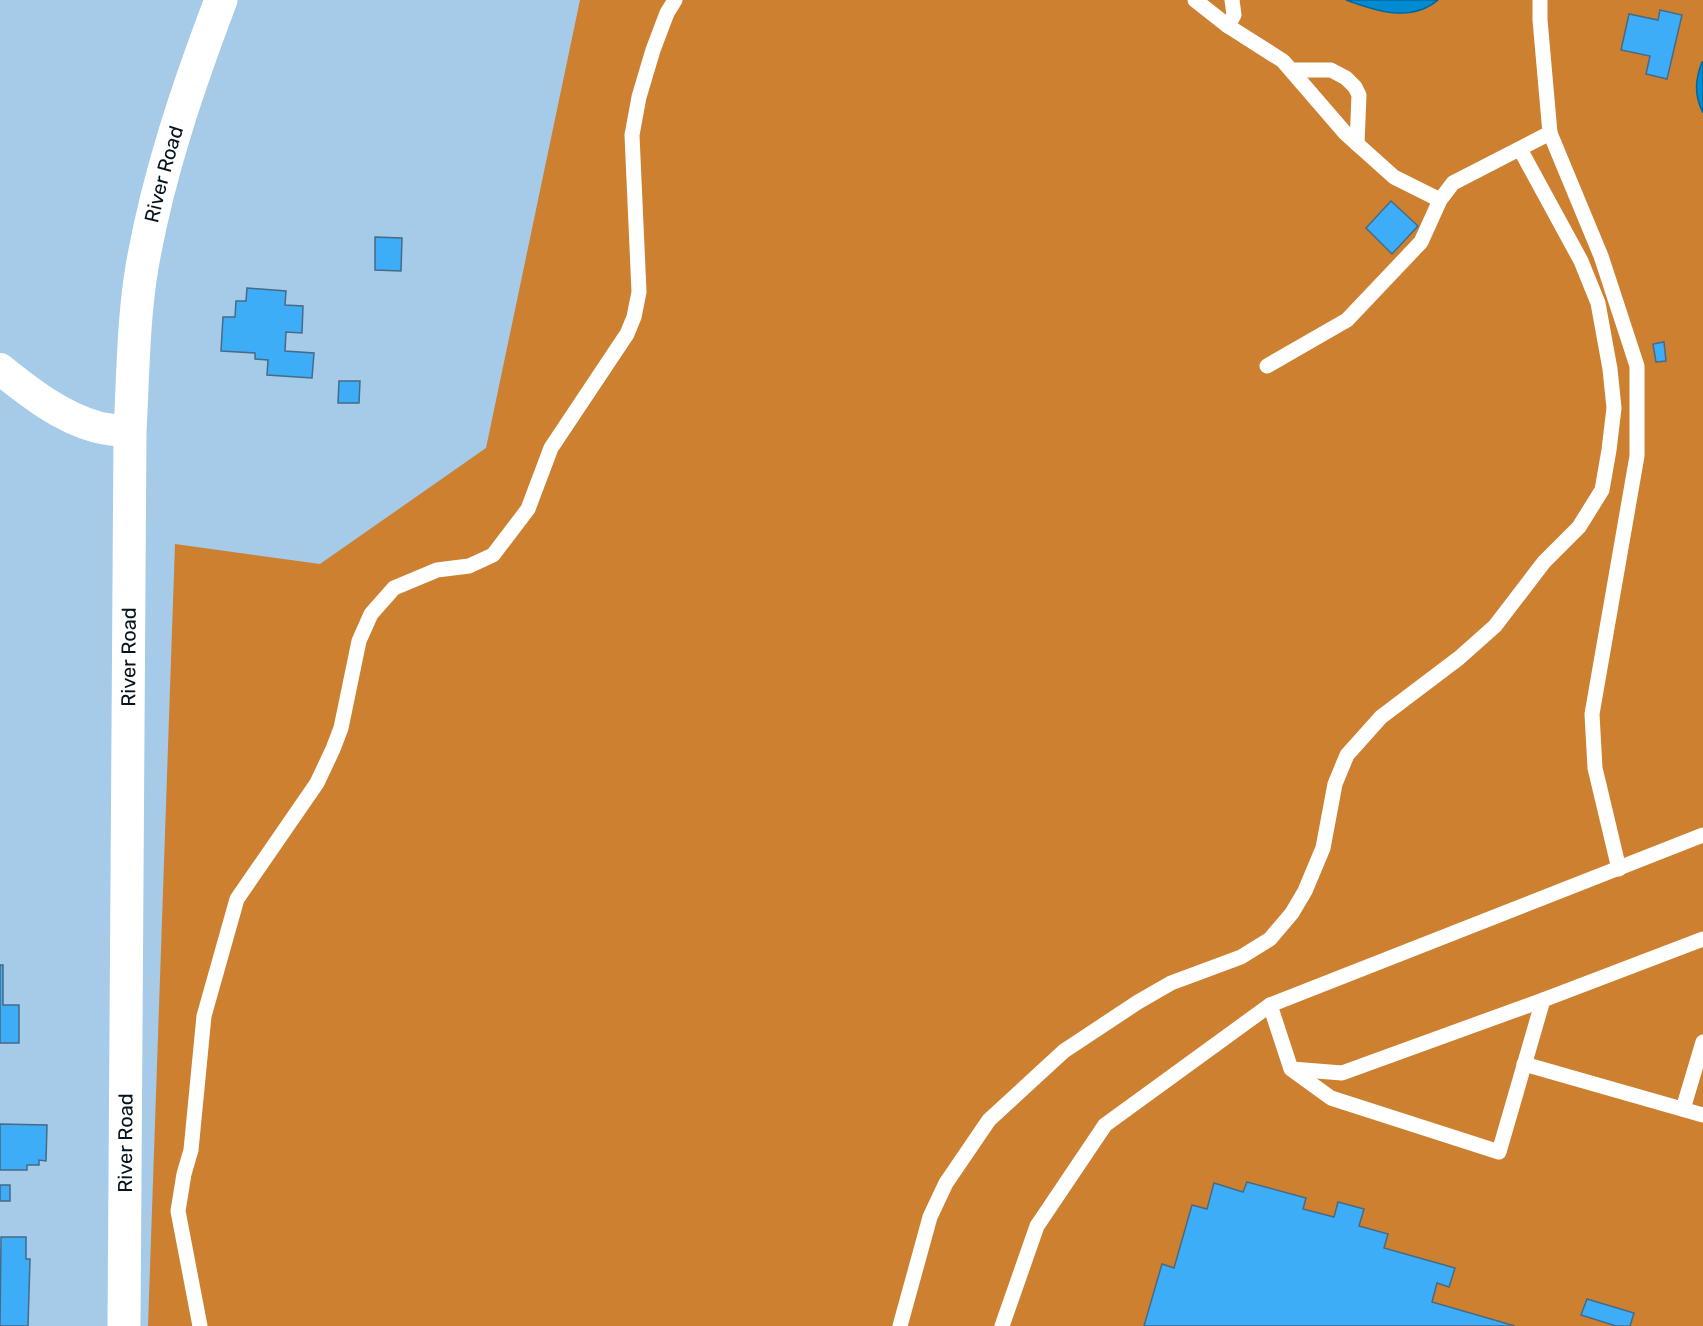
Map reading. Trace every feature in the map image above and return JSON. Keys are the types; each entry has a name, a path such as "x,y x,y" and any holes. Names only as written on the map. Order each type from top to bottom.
{"main road":[{"name":"River Road","path":"124,1326 130,432 136,315 142,267 166,156 221,0"}],"street":[{"path":"0,369 36,398 56,410 96,427 130,432"}],"lane":[{"path":"200,1326 178,1211 193,1133 204,1016 237,899 317,783 333,749 341,728 359,641 371,614 394,588 437,570 469,567 494,555 528,510 551,448 627,334 639,292 632,135 639,97 667,13 675,0"},
{"path":"1195,0 1228,26 1282,61 1357,144 1394,177 1440,200"},
{"path":"1228,26 1234,15 1232,0"},
{"path":"1540,0 1550,133 1601,256 1637,366 1637,456 1592,714 1595,768 1619,869"},
{"path":"1291,70 1331,70 1346,78 1355,87 1359,95 1357,144"},
{"path":"1267,366 1347,320 1421,242 1440,200 1454,183 1550,133"},
{"path":"900,1326 930,1217 946,1183 989,1120 1064,1051 1138,1002 1171,982 1241,957 1270,939 1292,913 1314,870 1323,848 1335,784 1347,755 1381,717 1459,658 1495,626 1544,562 1579,527 1602,490 1614,408 1610,369 1598,303 1581,261 1521,149"},
{"path":"1002,1326 1037,1226 1105,1125 1270,1005 1703,835"},
{"path":"1291,1069 1342,1073 1703,939"},
{"path":"1270,1005 1291,1069 1331,1098 1499,1152 1543,1000"},
{"path":"1683,1109 1703,1042"},
{"path":"1524,1064 1703,1115"}],"shaded area":[{"path":"580,0 1703,0 1703,1326 148,1326 175,544 320,564 486,448"}],"water":[{"path":"1346,0 1438,0 1416,11 1393,13"},
{"path":"1703,62 1703,113 1696,88"}],"building":[{"path":"1660,10 1682,15 1667,79 1646,74 1650,56 1621,50 1629,14 1658,20"},
{"path":"1391,201 1418,226 1392,254 1366,228"},
{"path":"375,237 402,238 401,271 375,270"},
{"path":"247,288 286,291 285,305 303,306 302,333 286,332 285,351 314,353 312,378 267,375 268,360 255,359 255,353 221,351 223,317 235,317 236,301 246,301"},
{"path":"1664,342 1666,361 1656,362 1653,344"},
{"path":"339,381 360,381 359,403 338,403"},
{"path":"0,965 3,965 3,1005 19,1005 19,1043 0,1043"},
{"path":"0,1124 47,1125 46,1161 39,1160 39,1165 27,1165 27,1170 0,1170"},
{"path":"1247,1182 1306,1198 1303,1209 1334,1217 1338,1202 1364,1209 1359,1226 1388,1234 1384,1248 1455,1268 1449,1287 1437,1283 1432,1302 1515,1326 1144,1326 1162,1264 1174,1268 1192,1205 1207,1209 1214,1183 1243,1192"},
{"path":"0,1185 10,1185 10,1201 0,1201"},
{"path":"1,1237 26,1237 26,1259 30,1259 28,1326 0,1326"},
{"path":"1587,1299 1634,1313 1630,1326 1616,1326 1581,1315"}]}
